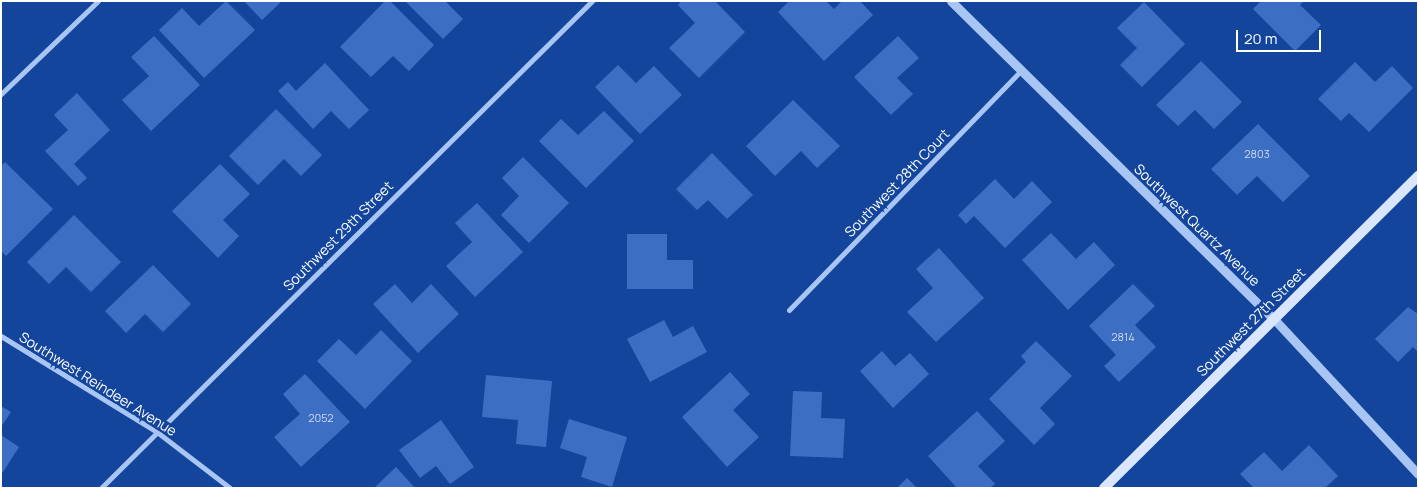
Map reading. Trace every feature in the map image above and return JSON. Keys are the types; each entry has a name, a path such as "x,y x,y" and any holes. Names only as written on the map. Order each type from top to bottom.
{"main road":[{"name":"Southwest 27th Street","path":"1104,488 1418,176"}],"street":[{"path":"1,94 98,1"},
{"name":"Southwest 29th Street","path":"102,488 592,1"},
{"name":"Southwest Quartz Avenue","path":"951,1 1274,319 1418,474"},
{"name":"Southwest 28th Court","path":"789,310 1020,71"},
{"name":"Southwest Reindeer Avenue","path":"1,336 157,432 230,488"}],"building":[{"path":"226,1 255,30 204,78 159,30 182,8 199,26"},
{"path":"244,1 282,1 262,20"},
{"path":"385,1 390,1 434,45 409,71 393,56 371,77 340,47"},
{"path":"405,1 445,1 463,19 443,39"},
{"path":"681,1 715,1 745,32 699,78 669,48 695,23 678,5"},
{"path":"789,1 826,1 834,9 842,1 860,1 873,15 824,61 778,12"},
{"path":"1261,1 1304,1 1300,5 1321,25 1295,51 1253,9"},
{"path":"1144,2 1185,44 1142,87 1120,65 1137,48 1117,28"},
{"path":"154,36 200,85 151,131 122,100 149,76 131,57"},
{"path":"898,36 919,58 897,78 913,94 891,115 854,77"},
{"path":"1201,61 1242,102 1214,129 1195,110 1178,126 1156,105"},
{"path":"1355,62 1375,82 1392,66 1413,88 1369,132 1349,113 1341,121 1318,99"},
{"path":"325,63 369,110 349,129 331,111 313,129 278,91 288,82 296,91"},
{"path":"618,65 636,83 654,66 682,95 640,134 595,87"},
{"path":"77,93 110,130 74,164 87,178 78,186 45,151 68,130 54,115"},
{"path":"793,100 840,146 817,168 801,151 775,176 746,146"},
{"path":"276,109 322,155 301,176 284,159 258,185 229,156"},
{"path":"604,111 634,141 586,188 539,141 561,119 578,135"},
{"path":"1258,124 1310,176 1283,202 1257,176 1237,195 1211,169"},
{"path":"712,153 753,195 727,219 708,200 697,210 676,189"},
{"path":"523,157 569,203 529,243 501,215 519,196 502,178"},
{"path":"5,162 53,209 6,256 1,251 1,166"},
{"path":"220,164 250,194 223,220 239,236 218,258 172,211"},
{"path":"995,179 1014,199 1032,181 1052,202 1005,248 974,216 966,224 958,215"},
{"path":"477,203 523,252 475,297 446,266 472,242 455,223"},
{"path":"74,215 121,262 91,292 66,267 49,284 27,262"},
{"path":"1051,233 1076,259 1094,242 1115,265 1068,310 1022,260"},
{"path":"627,234 667,234 667,260 693,260 693,289 627,289"},
{"path":"939,248 984,298 936,342 907,312 933,288 916,269"},
{"path":"153,265 191,304 163,332 145,314 126,333 105,311"},
{"path":"395,284 412,303 431,284 459,314 418,353 373,304"},
{"path":"1133,284 1155,306 1135,325 1156,347 1119,382 1104,366 1116,355 1089,326"},
{"path":"1408,307 1418,314 1418,352 1413,347 1398,362 1375,339"},
{"path":"664,320 673,337 693,326 707,352 650,382 627,339"},
{"path":"381,330 412,361 365,409 317,361 339,339 356,355"},
{"path":"1036,341 1072,376 1040,408 1055,424 1034,445 989,399 1026,362 1021,356"},
{"path":"882,351 895,366 910,353 929,374 893,408 860,371"},
{"path":"730,372 750,394 733,410 759,437 727,467 682,417"},
{"path":"305,374 350,422 301,467 274,437 300,414 283,394"},
{"path":"486,375 552,381 546,447 516,444 518,420 482,417"},
{"path":"793,391 822,392 821,418 845,419 843,458 790,456"},
{"path":"1,406 11,412 1,427"},
{"path":"977,411 1005,441 978,466 995,484 990,488 957,488 928,456"},
{"path":"569,419 627,437 612,487 581,477 587,457 560,448"},
{"path":"441,420 474,467 450,484 436,466 420,478 399,450"},
{"path":"1,435 19,447 3,472 1,472"},
{"path":"1309,445 1338,476 1325,488 1254,488 1240,474 1264,452 1282,471"},
{"path":"396,467 415,488 374,488"},
{"path":"907,478 917,488 897,488"}]}
